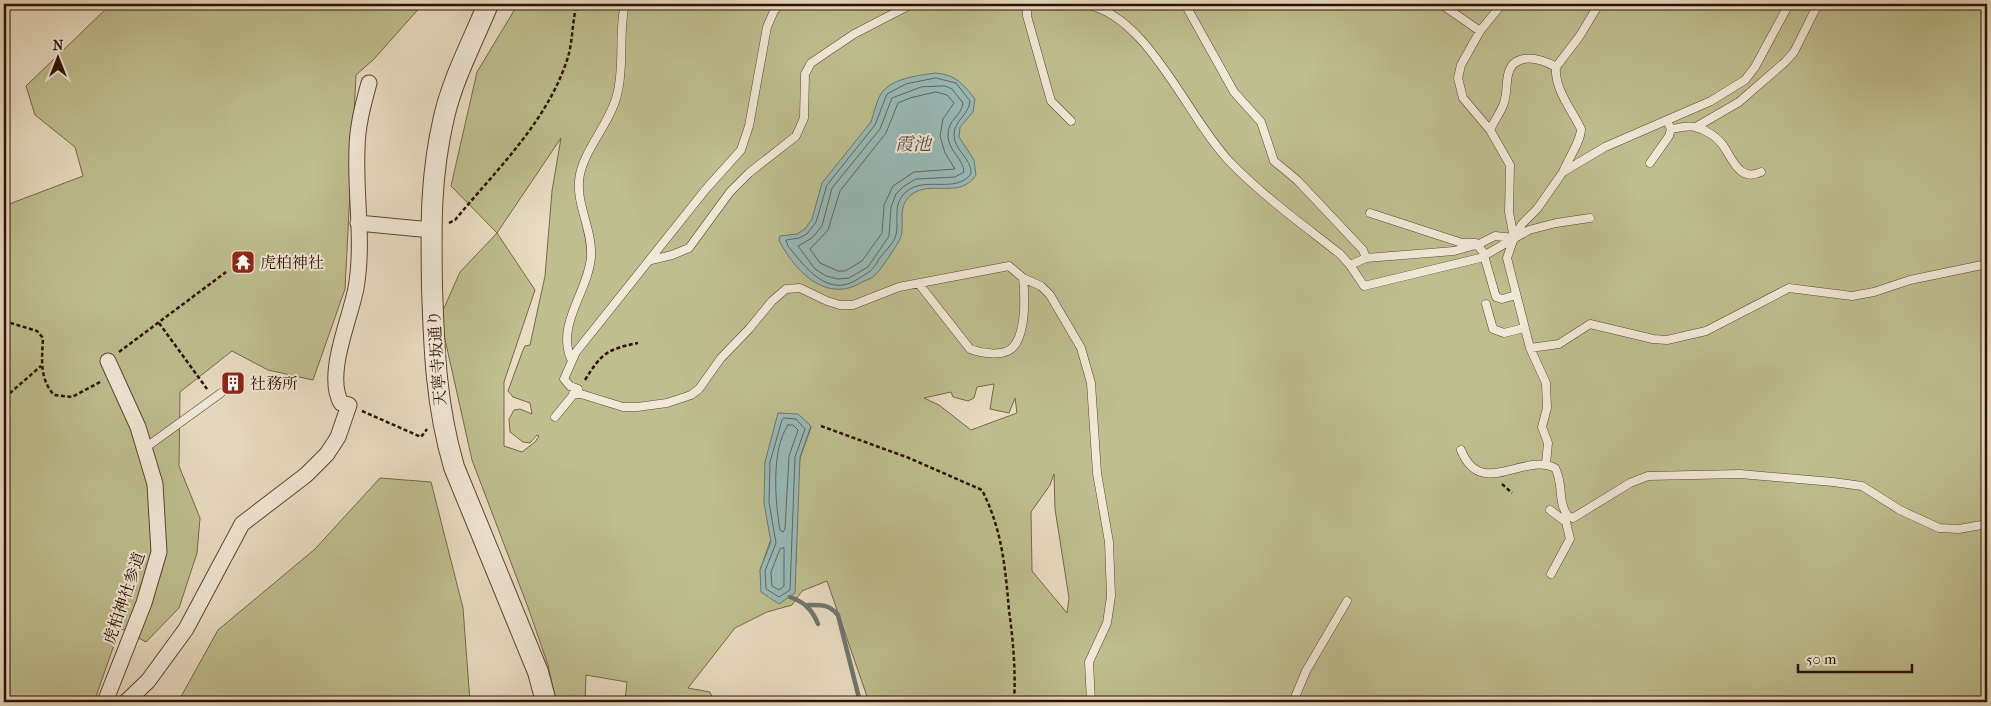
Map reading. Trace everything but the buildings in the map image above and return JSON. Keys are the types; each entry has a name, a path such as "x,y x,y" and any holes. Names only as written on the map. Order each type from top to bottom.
{"street":[{"name":"天寧寺坂通り","path":"488,4 456,79 444,115 434,174 431,230 433,347 440,412 454,467 538,672 546,702"},
{"path":"126,702 148,681 186,629 242,524 306,475 327,454 338,436 349,406 341,403 336,394 337,365 356,287 358,222 356,150 359,121 369,82"},
{"path":"358,222 431,230"},
{"name":"虎柏神社参道","path":"105,702 144,603 159,552 155,484 138,428 111,368"}],"lane":[{"path":"571,360 568,346 568,325 586,278 591,257 579,180 582,166 616,97 622,69 622,21 625,4"},
{"path":"780,4 774,11 767,27 749,126 741,150 706,189 651,260 599,321 571,360 564,379 576,392 623,407 637,408 681,399 699,389 728,351 750,329 772,301 786,289 800,288 827,301 840,305 853,305 887,290 1009,266 1023,278 1045,289 1057,305 1081,348 1092,390 1097,473 1109,542 1111,596 1107,622 1089,662 1091,702"},
{"path":"651,260 672,255 689,248 730,192 749,173 796,136 804,118 805,74 811,63 854,34 912,4"},
{"path":"1027,4 1027,16 1052,101 1072,121"},
{"path":"1084,4 1107,10 1131,28 1147,46 1201,126 1228,160 1265,196 1340,254 1364,286 1484,256 1529,230 1556,223 1590,218"},
{"path":"1185,4 1234,92 1261,122 1274,161 1297,180 1363,250 1366,258"},
{"path":"1441,4 1480,31"},
{"path":"1502,4 1480,31 1461,65 1459,87 1475,114 1490,130 1510,165 1509,212 1514,238"},
{"path":"1546,463 1548,443 1542,427 1547,408 1546,383 1530,348 1507,258 1514,238 1522,224 1537,209 1563,172 1569,156 1581,136 1581,129 1557,80 1556,67 1579,37 1599,4"},
{"path":"1563,172 1612,144 1711,101 1745,80 1756,67 1789,4"},
{"path":"1666,122 1672,128 1696,127 1739,102 1794,52 1818,4"},
{"path":"1490,130 1504,104 1507,77 1514,64 1524,59 1532,58 1540,59 1556,67"},
{"path":"1696,127 1708,133 1722,144 1743,173 1750,176 1761,172"},
{"path":"1650,163 1669,136 1672,128"},
{"path":"1370,213 1462,243 1479,244"},
{"path":"1350,265 1366,258 1430,254 1479,244 1495,236 1514,238"},
{"path":"1479,244 1484,256 1488,282 1496,297 1502,299 1516,294"},
{"path":"1530,348 1559,344 1590,324 1653,339 1682,338 1723,324 1789,288 1852,296 1874,292 1910,280 1987,264"},
{"path":"919,284 970,349 993,353 1005,352 1014,347 1023,321 1025,304 1023,278"},
{"path":"1486,304 1493,329 1504,333 1524,328"},
{"path":"555,417 576,392"},
{"path":"144,448 221,393"},
{"path":"1461,450 1472,468 1490,474 1546,463 1555,468 1559,475 1563,508 1568,516 1573,518"},
{"path":"1569,530 1573,518 1630,483 1648,476 1740,474 1855,484 1869,489 1900,510 1939,528 1959,528 1987,524"},
{"path":"1550,510 1566,522 1570,539 1552,574"},
{"path":"1293,702 1306,671 1347,601"}],"path":[{"path":"431,230 455,220 519,145 547,105 569,55 577,4"},
{"path":"4,321 37,331 43,338 41,366 47,387 54,395 72,397 111,368 158,323 226,272"},
{"path":"158,323 214,399"},
{"path":"576,392 600,357 612,349 638,342"},
{"path":"4,405 10,393 41,366"},
{"path":"349,406 421,437 440,412"},
{"path":"820,426 909,458 982,490 999,532 1004,552 1014,666 1014,702"}],"green space":[{"path":"111,4 423,4 374,59 356,75 345,289 313,380 268,370 232,351 180,392 179,466 200,518 197,553 179,608 146,642 120,628 94,702 4,702 4,206 83,176 75,147 35,115 26,86"},
{"path":"518,4 1987,4 1987,702 869,702 827,581 802,591 792,605 767,612 735,628 688,688 710,692 714,702 625,702 627,682 586,675 585,702 556,702 548,665 529,610 472,460 440,317 460,272 497,233 451,186 477,72","holes":["561,138 552,191 545,276 530,345 525,346 523,350 508,391 513,397 530,403 532,414 520,409 514,410 509,419 510,432 523,442 530,443 537,435 539,436 535,442 522,452 504,446 504,382 535,290 497,233","994,384 990,409 1009,413 1015,398 1017,413 971,430 939,405 924,398 951,392 953,397 968,401 974,398 977,387","800,458 796,513 796,564 760,570","1054,474 1055,509 1069,598 1067,613 1032,571 1031,512 1050,485"]},
{"path":"380,478 431,482 463,608 470,702 178,702 218,630 315,549"}],"water":[{"name":"霞池","path":"936,73 954,78 975,99 973,112 960,127 959,137 974,160 976,175 962,186 927,189 911,195 906,200 902,212 902,230 899,241 872,278 849,288 837,289 825,287 813,281 794,263 779,240 780,236 797,234 805,229 812,219 822,183 871,122 884,90 901,80"},
{"path":"778,413 798,414 811,426 800,457 795,593 779,604 761,592 760,570 771,542 764,503 765,462"}],"waterway":[{"path":"790,597 807,607 818,624"},
{"path":"808,605 828,607 838,615 860,702"}],"place":[{"name":"虎柏神社","path":"243,262"},
{"name":"社務所","path":"233,383"}]}
